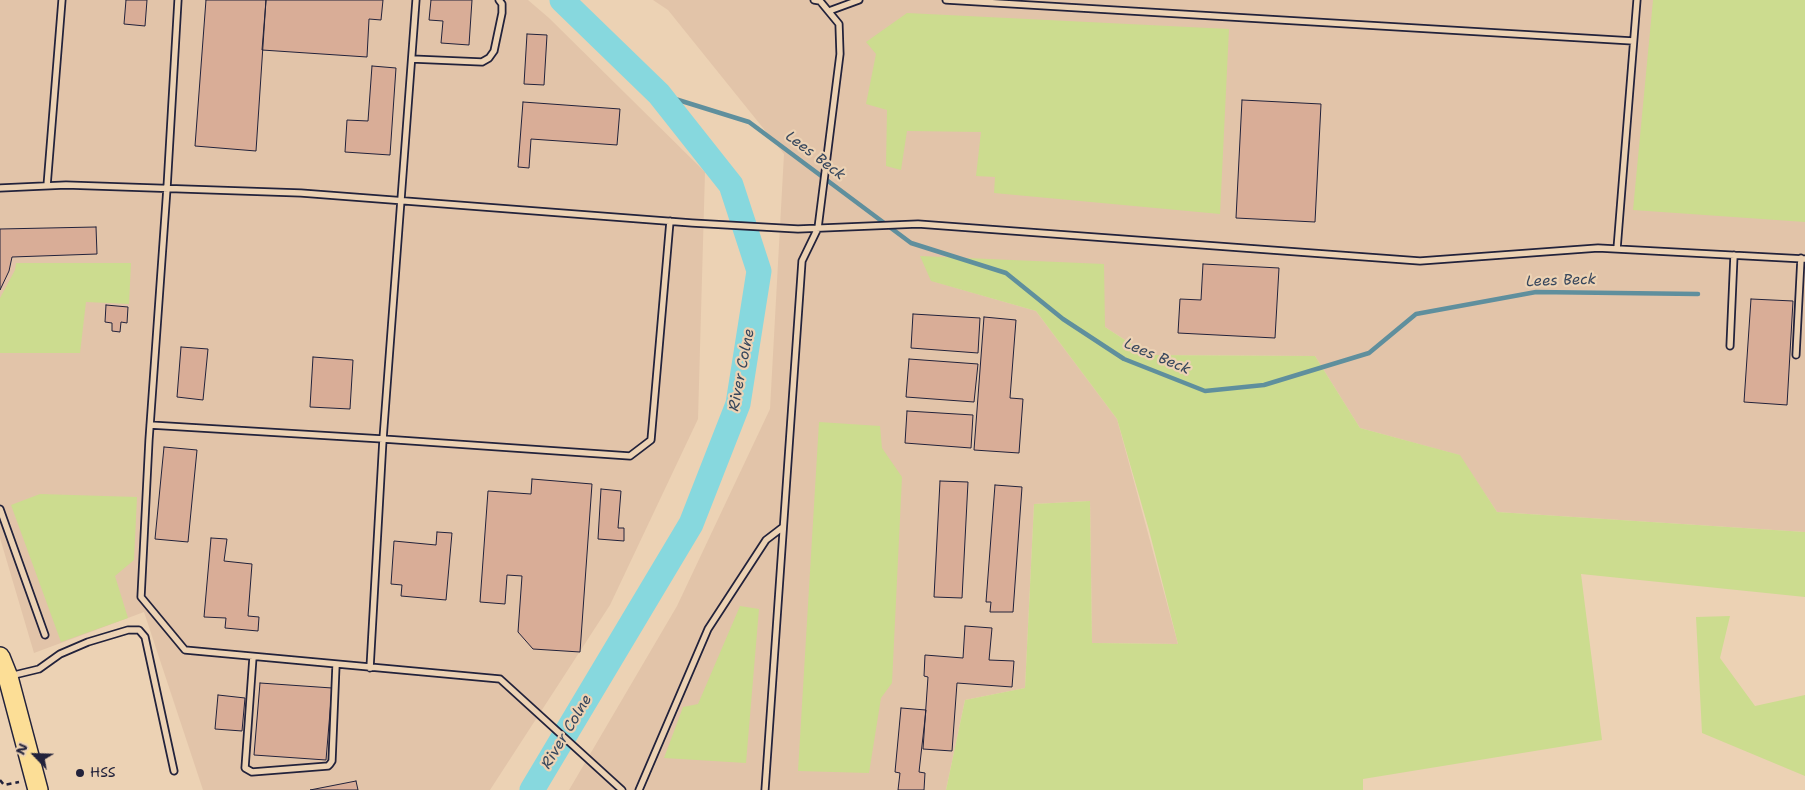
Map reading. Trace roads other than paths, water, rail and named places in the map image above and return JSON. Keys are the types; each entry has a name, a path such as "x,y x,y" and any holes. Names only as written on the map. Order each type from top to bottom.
{"main road":[{"path":"0,657 8,677 36,785"}],"lane":[{"path":"47,186 62,0"},
{"path":"178,0 150,425 141,597 185,650 500,679 622,790"},
{"path":"370,668 383,439 416,0"},
{"path":"412,59 482,62 489,58 494,51 502,13 502,4 499,0"},
{"path":"765,790 802,261 818,228 840,54 839,24 818,0"},
{"path":"829,11 859,0"},
{"path":"946,0 1633,41"},
{"path":"1617,248 1637,0"},
{"path":"0,188 47,186 301,193 692,223 798,229 918,224 1420,261 1598,248 1803,258 1796,355"},
{"path":"150,425 630,456 651,440 670,221"},
{"path":"1730,346 1734,255"},
{"path":"0,508 46,635"},
{"path":"639,790 708,629 766,540 783,526"},
{"path":"8,677 39,669 60,654 88,642 128,630 139,630 145,637 174,771"},
{"path":"253,657 245,768 252,772 328,766 330,764 332,761 336,665"}],"waterway":[{"name":"River Colne","path":"532,790 691,524 738,404 759,271 731,185 659,94 562,0"},
{"name":"Lees Beck","path":"659,94 749,122 911,243 1006,273 1063,319 1124,359 1205,391 1264,385 1369,353 1416,314 1536,292 1698,294"}],"place":[{"name":"HSS","path":"80,773"}]}
